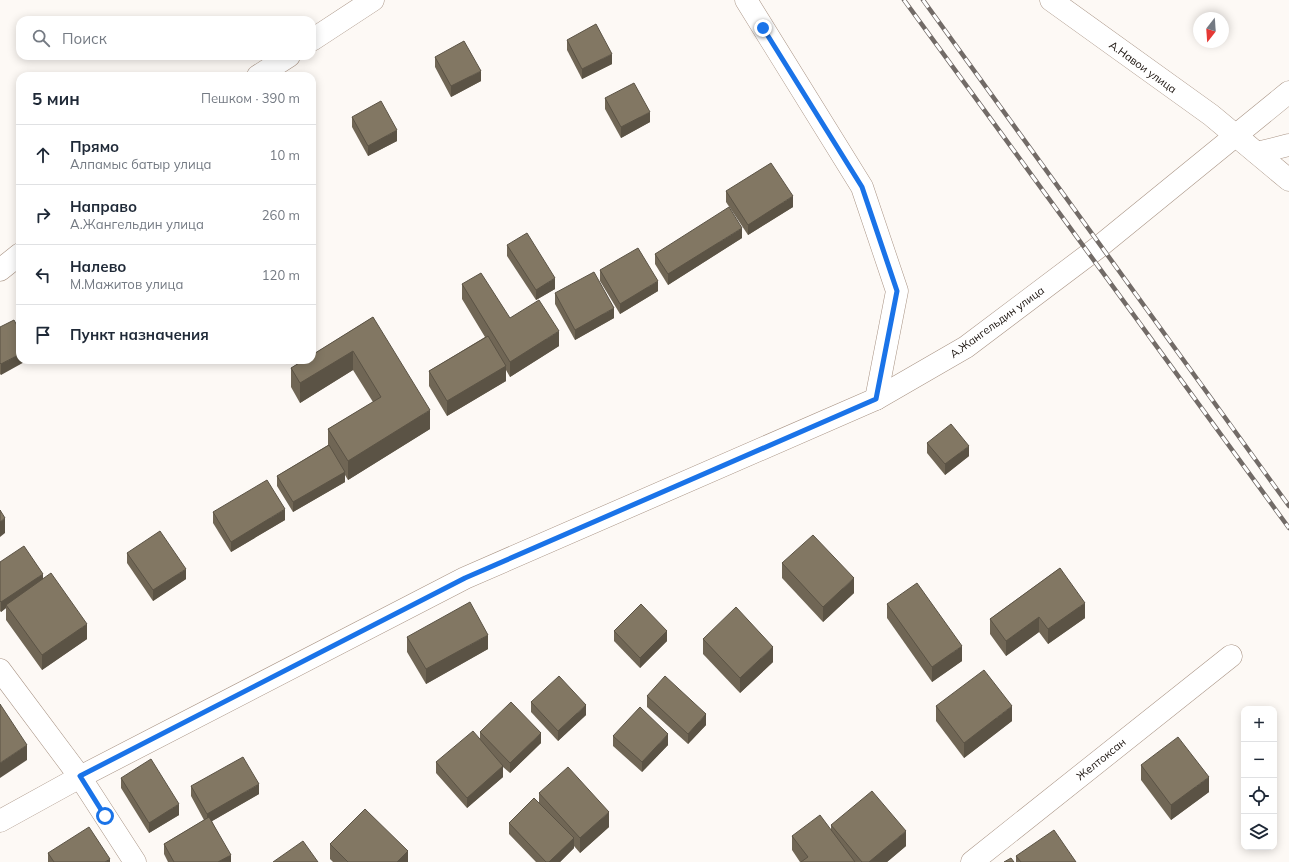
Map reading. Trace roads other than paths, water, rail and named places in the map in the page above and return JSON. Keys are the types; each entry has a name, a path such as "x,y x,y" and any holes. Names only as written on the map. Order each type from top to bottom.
{"street":[{"path":"316,37 373,0"},
{"path":"746,0 862,187 897,291 876,399"},
{"name":"А.Навои улица","path":"1051,0 1235,134 1289,180"},
{"path":"264,72 282,60"},
{"name":"А.Жангельдин улица","path":"0,821 80,776 465,578 876,399 966,348 1100,246 1235,134 1289,92"},
{"path":"1257,153 1289,145"},
{"path":"0,270 16,257"},
{"name":"Желтоксан","path":"972,862 1231,656"},
{"path":"0,670 80,776 135,862"}],"railway":[{"path":"904,0 1289,528"},
{"path":"923,0 1289,506"}]}
